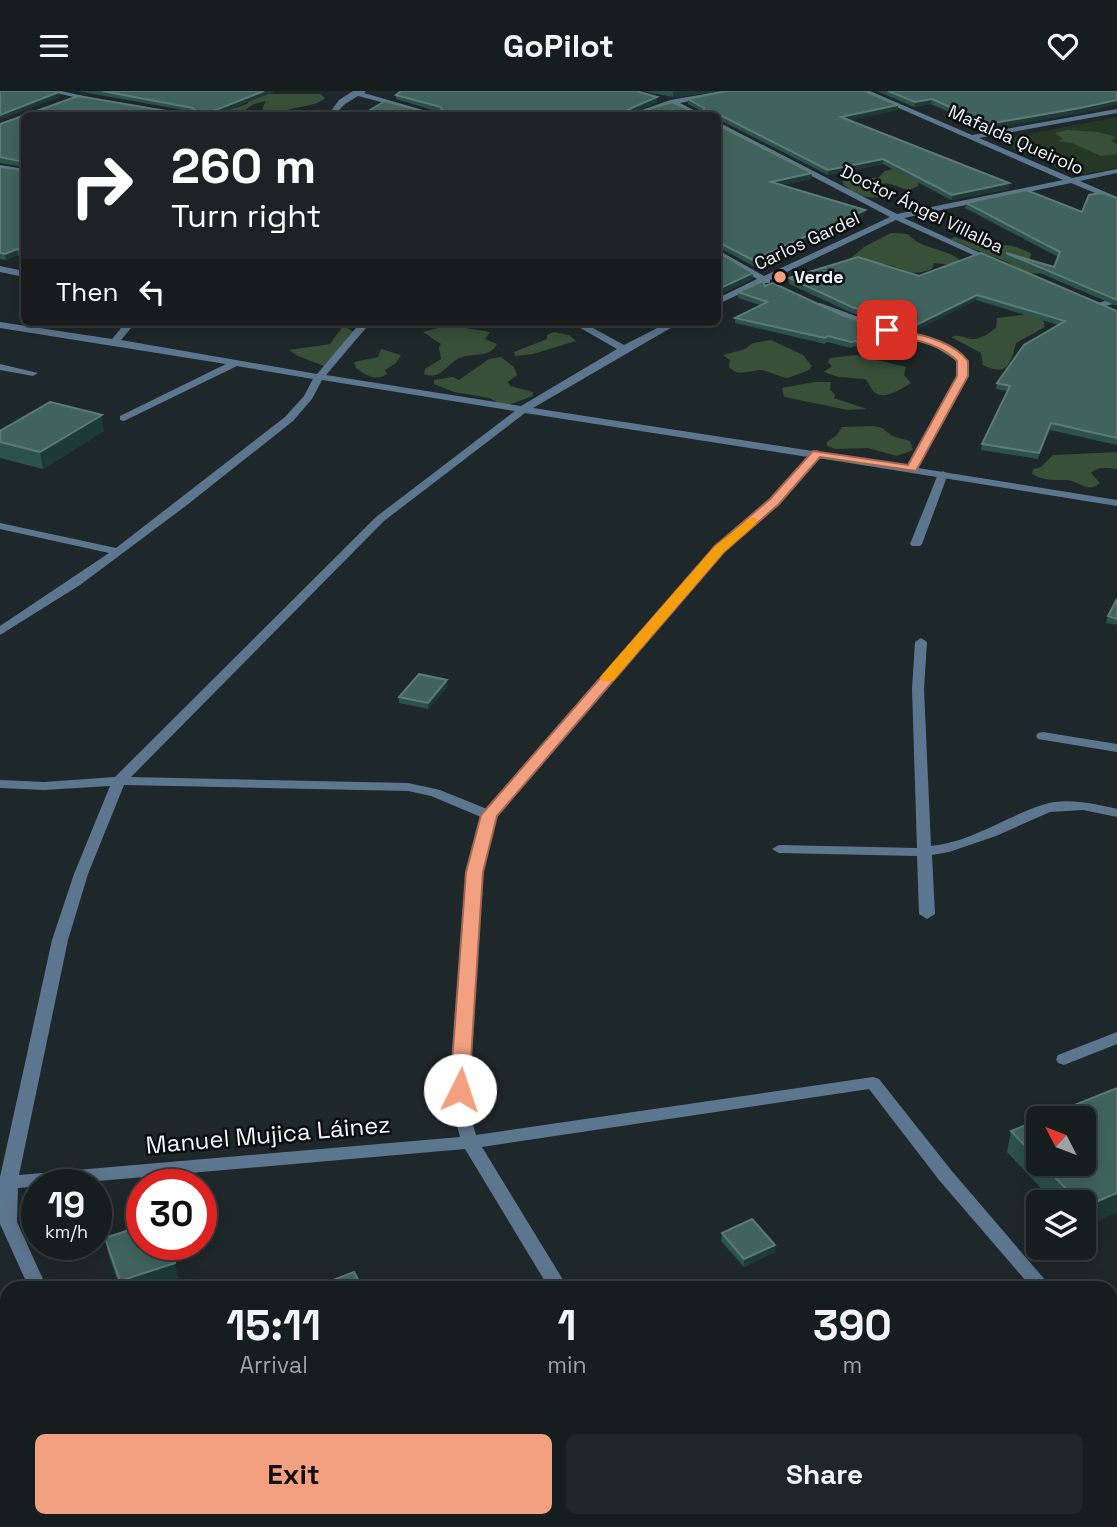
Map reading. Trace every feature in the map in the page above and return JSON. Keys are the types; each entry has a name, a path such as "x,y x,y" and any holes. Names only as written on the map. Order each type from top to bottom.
{"street":[{"path":"50,91 101,100"},
{"path":"64,101 90,91"},
{"path":"641,112 673,102 735,91"},
{"name":"Mafalda Queirolo","path":"864,91 1117,200"},
{"path":"334,112 342,102 359,92 426,112"},
{"path":"660,98 694,112"},
{"path":"970,137 1117,111"},
{"name":"Doctor Ángel Villalba","path":"721,126 896,217 1005,266"},
{"path":"0,167 21,170"},
{"name":"Carlos Gardel","path":"721,299 896,217 1117,171"},
{"path":"721,254 774,284"},
{"path":"0,269 21,273"},
{"path":"809,300 847,317 939,345 954,351 962,361 962,376 912,469"},
{"path":"1085,300 1117,312"},
{"path":"1097,305 1117,300"},
{"path":"0,325 21,325"},
{"path":"44,326 319,377 817,453 1117,503"},
{"path":"116,340 128,326"},
{"path":"0,631 40,608 119,552 289,419 308,397 319,377 363,326"},
{"path":"582,326 624,349"},
{"path":"35,1281 8,1221 4,1183 60,940 81,874 119,781 380,519 525,408 668,326"},
{"path":"124,418 237,362"},
{"path":"0,367 33,373"},
{"path":"555,1281 470,1142 463,1115 460,1090 474,872 489,815 719,549 775,501 817,453"},
{"path":"916,544 943,474"},
{"path":"0,526 119,552"},
{"path":"921,642 918,689 927,914"},
{"path":"1043,736 1117,748"},
{"path":"0,785 44,786 119,781 408,787 435,793 489,815"},
{"path":"779,849 908,853 944,849 991,833 1046,808 1083,806 1117,813"},
{"path":"1064,1059 1117,1038"},
{"name":"Manuel Mujica Láinez","path":"4,1183 470,1142 873,1083 945,1175 1037,1281"}],"green space":[{"path":"320,94 325,98 315,104 285,112 264,112 262,109 266,101 254,104 242,112 222,112 247,104 252,96"},
{"path":"1117,117 1117,168 1084,174 1066,172 1001,143 1008,138"},
{"path":"1067,130 1098,132 1116,137 1111,141 1117,144 1117,154 1101,156 1072,143 1058,141 1063,139 1055,133"},
{"path":"896,168 918,181 918,186 910,190 881,184 877,186 884,196 867,197 857,194 843,184 843,181 854,178 878,178 885,171"},
{"path":"891,233 908,234 920,243 950,254 963,263 959,266 934,263 932,269 917,273 884,264 851,263 850,259 864,247"},
{"path":"955,237 992,250 1001,245 1011,245 1031,253 1030,259 1042,273 1024,272 950,239"},
{"path":"1030,314 1043,320 1045,327 1016,343 1010,362 1003,369 991,369 983,365 981,353 951,337 980,338 996,328 997,318"},
{"path":"340,326 344,326 354,332 324,366 289,350 330,344"},
{"path":"458,327 490,332 485,339 497,344 486,353 457,359 440,373 424,374 425,369 441,359 441,344 423,332"},
{"path":"554,332 569,335 576,341 533,354 515,356 514,352 547,339 547,335"},
{"path":"771,340 803,355 812,366 809,370 788,378 761,370 740,373 729,367 730,360 723,355 745,349 753,343"},
{"path":"381,349 401,355 396,363 385,370 387,374 375,377 356,368 354,362 378,357"},
{"path":"856,355 906,367 904,375 911,383 891,394 880,395 875,393 865,379 838,377 824,372 832,366 828,362 830,358"},
{"path":"501,357 514,367 517,375 508,382 510,386 533,392 533,396 501,405 490,398 454,392 434,384 434,380 453,377 459,380 489,359"},
{"path":"831,382 830,390 835,394 834,398 867,409 848,410 784,397 782,388"},
{"path":"842,427 882,428 892,436 910,441 913,450 897,456 868,448 836,449 827,446 827,442 837,435"},
{"path":"1117,452 1117,469 1103,468 1091,473 1100,483 1095,486 1045,479 1032,474 1033,469 1041,467 1053,455"}],"building":[{"path":"0,91 56,91 59,92 0,115"},
{"path":"102,91 264,91 211,112 184,112 195,110"},
{"path":"401,91 636,91 657,97 627,110 639,112 442,112 441,107 396,95"},
{"path":"726,91 865,91 898,105 841,117 1009,183 952,195 883,159 828,170 721,116 721,112 703,112 704,108 688,99"},
{"path":"888,91 1117,91 1117,100 988,124 932,99 915,102"},
{"path":"78,96 172,112 33,112"},
{"path":"385,101 425,112 367,112"},
{"path":"672,102 694,112 639,112"},
{"path":"21,116 21,161 0,157 0,124"},
{"path":"721,127 812,173 771,182 865,210 755,261 721,244"},
{"path":"0,167 21,170 21,251 17,249 5,254 0,253"},
{"path":"1026,190 1082,212 1089,195 1101,193 1117,198 1117,300 1006,253 1054,267 1060,252 966,203"},
{"path":"981,253 1117,311 1117,438 1051,423 1039,453 982,444 1010,386 997,383 1024,345 1065,321 977,295 914,326 852,307 789,278 858,257 919,276"},
{"path":"721,254 753,273 721,286"},
{"path":"763,281 765,286 773,283 844,316 900,333 872,347 855,341 828,336 825,338 735,318 767,302 738,292"},
{"path":"50,402 102,415 40,452 0,442 0,431"},
{"path":"1117,599 1117,619 1108,616"},
{"path":"419,674 447,680 428,703 399,697"},
{"path":"1117,1088 1117,1193 1096,1202 1096,1190 1067,1190 1054,1176 1096,1176 1096,1106 1072,1106"},
{"path":"1026,1125 1026,1147 1011,1131"},
{"path":"752,1219 775,1245 744,1259 722,1233"},
{"path":"126,1231 126,1260 174,1260 175,1263 120,1281 112,1258 112,1236"},
{"path":"354,1272 359,1281 330,1281"}],"slow traffic":[{"path":"608,678 719,549 752,521"}],"place":[{"name":"Verde","path":"780,277"}],"route":[{"path":"460,1090 474,872 489,815 719,549 775,501 817,453 912,469 962,376 962,361 954,351 887,330"}]}
